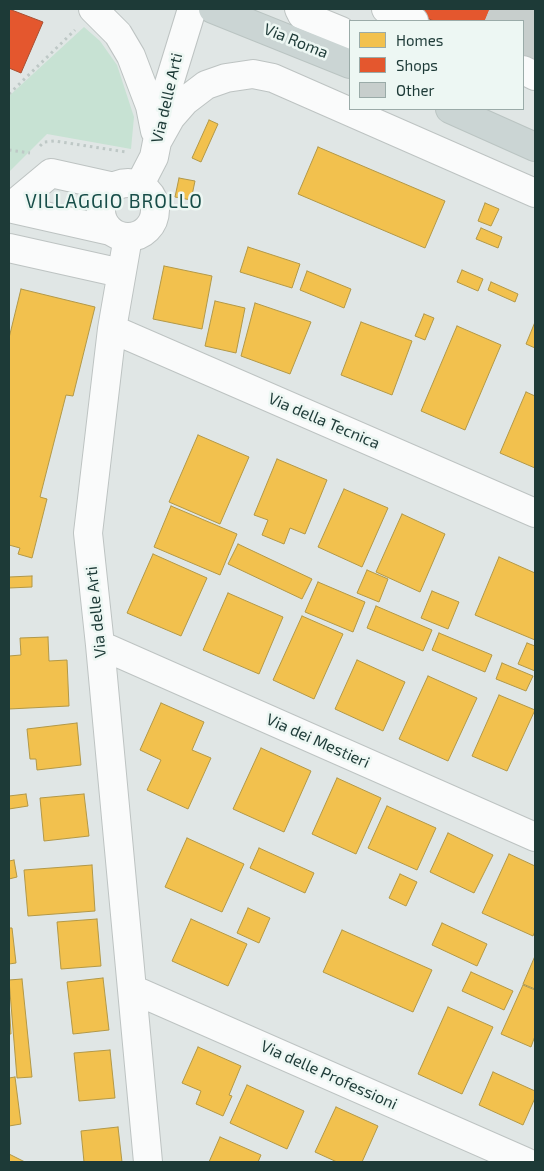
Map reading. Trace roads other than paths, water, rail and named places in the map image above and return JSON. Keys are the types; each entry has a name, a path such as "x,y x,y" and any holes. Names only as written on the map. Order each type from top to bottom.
{"main road":[{"name":"Via Roma","path":"213,9 349,64"},
{"path":"452,110 535,147"}],"street":[{"name":"Via delle Arti","path":"127,187 154,157 168,87 192,9"},
{"path":"299,9 302,15 341,31 349,38"},
{"path":"386,9 412,20"},
{"path":"86,18 118,34 131,56 150,106 157,142"},
{"path":"157,142 171,117 185,101 206,85 226,78 252,74 273,78 535,193"},
{"path":"51,173 127,187 152,199 154,216 144,231 119,234 9,208 51,173"},
{"path":"119,234 105,224 101,208 108,192 127,187"},
{"name":"Via delle Arti","path":"119,234 121,273 112,329 88,533 148,1162"},
{"path":"9,248 121,273"},
{"name":"Via della Tecnica","path":"112,329 535,513"},
{"name":"Via dei Mestieri","path":"100,645 535,837"},
{"name":"Via delle Professioni","path":"132,989 526,1162"}],"district":[{"name":"VILLAGGIO BROLLO","path":"114,202"}]}
